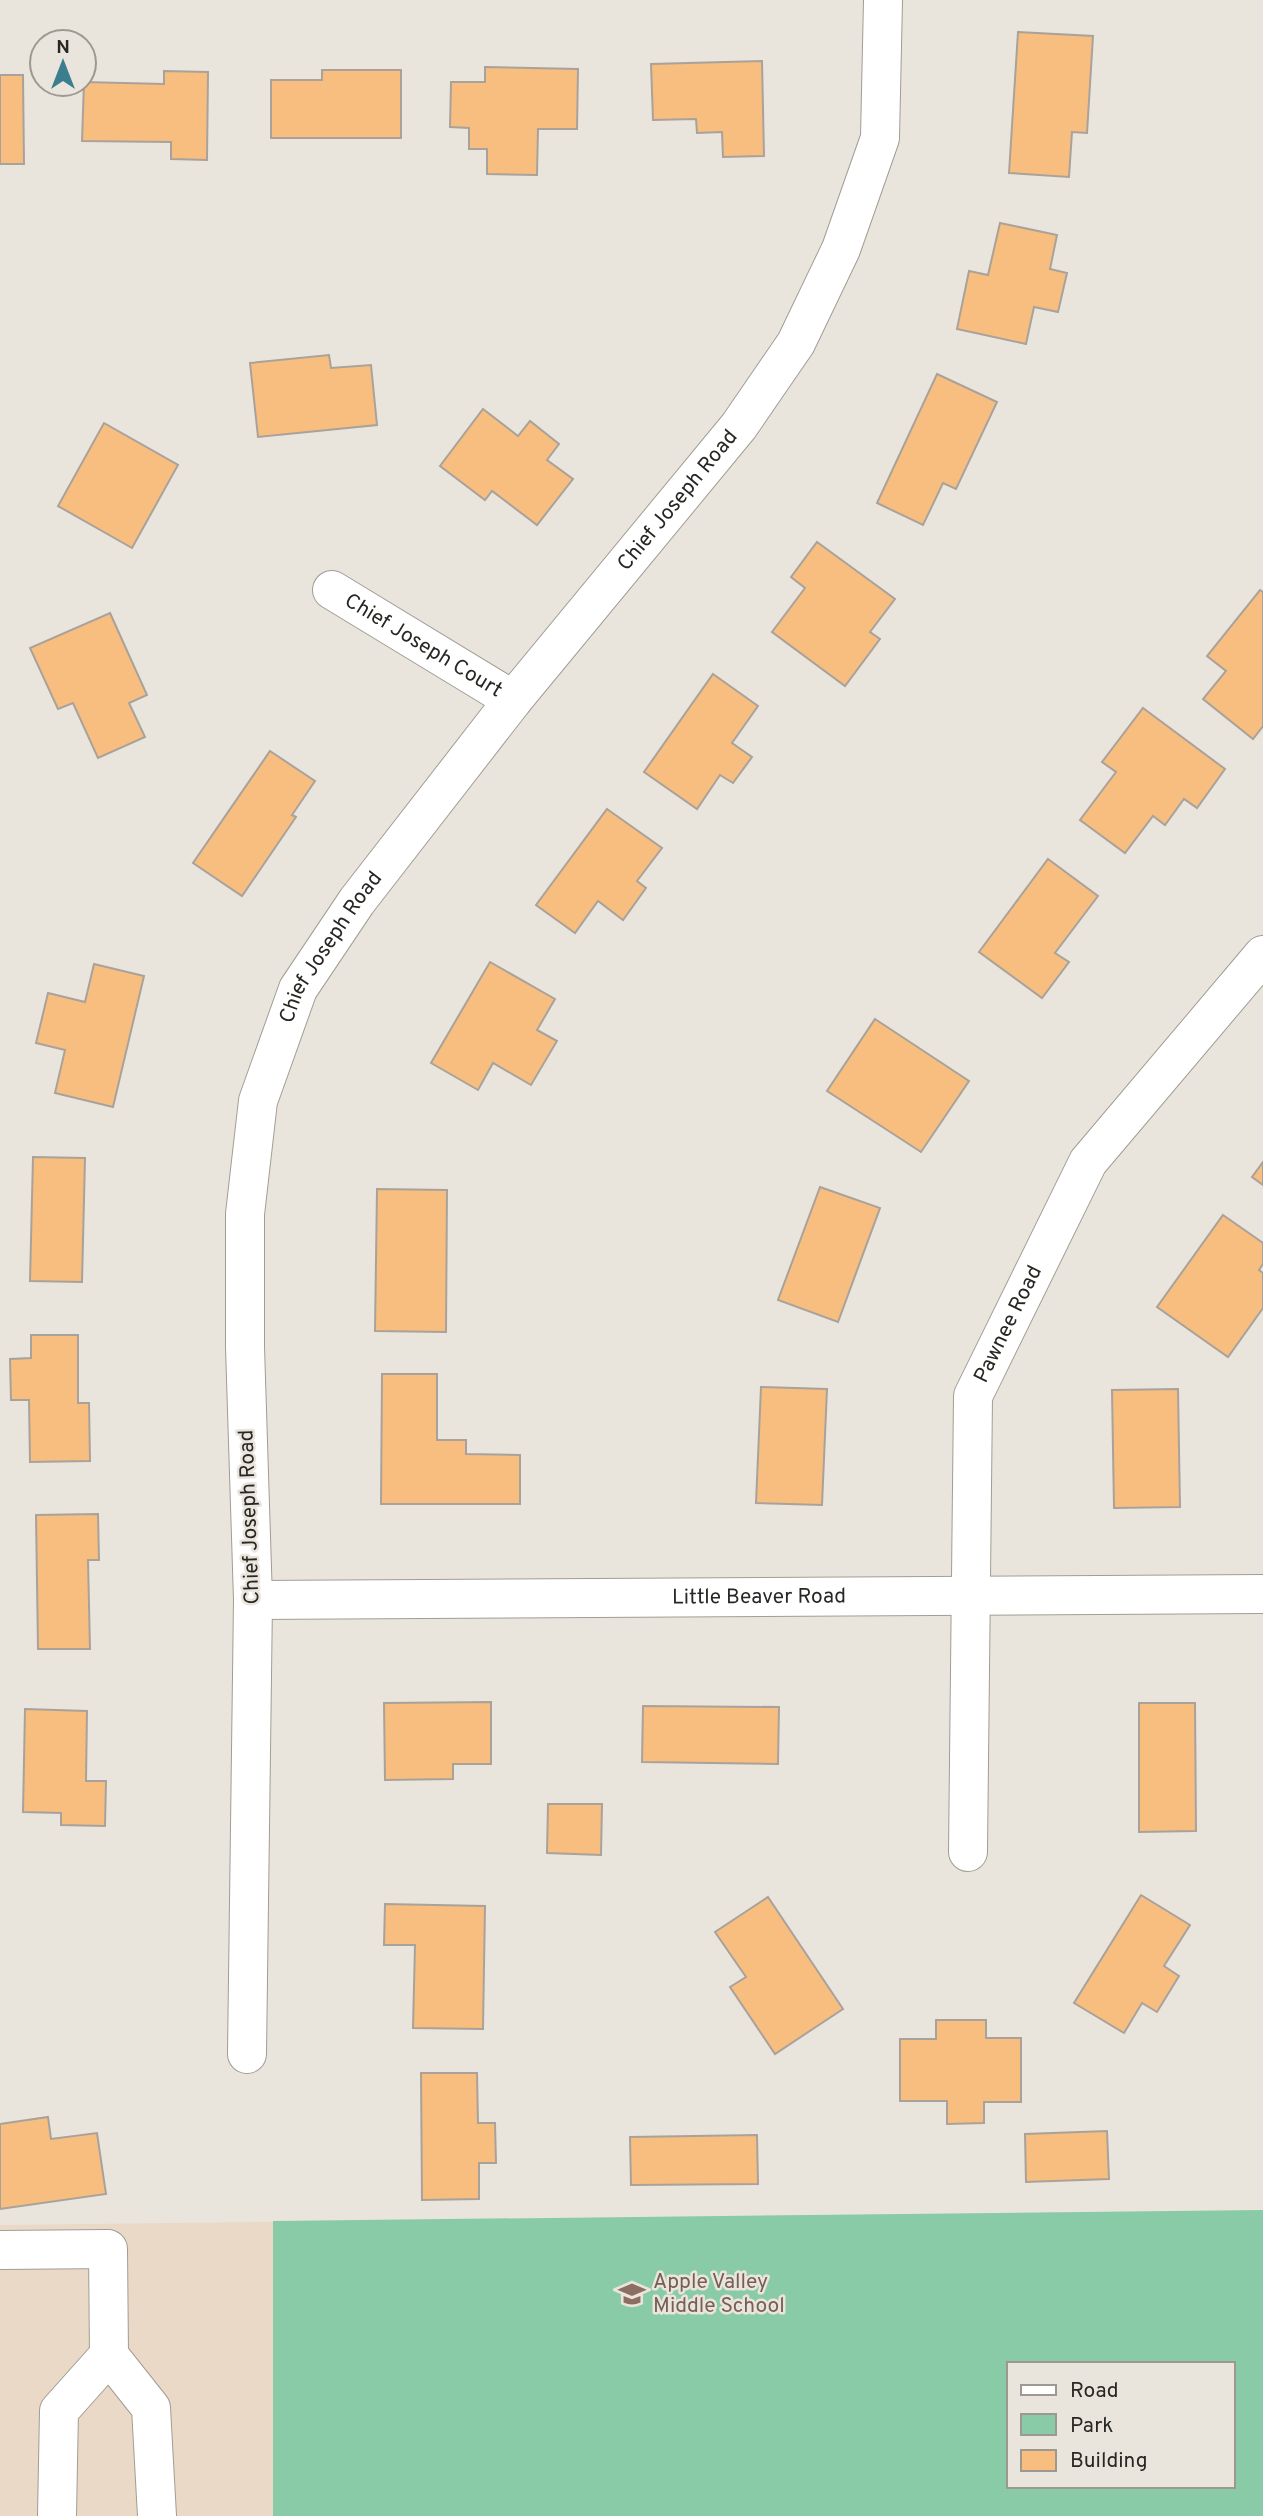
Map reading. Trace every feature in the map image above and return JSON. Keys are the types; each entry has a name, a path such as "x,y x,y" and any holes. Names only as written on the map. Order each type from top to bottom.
{"street":[{"name":"Chief Joseph Road","path":"247,2054 253,1600 245,1347 245,1213 257,1101 298,989 357,901 513,701 739,426 796,343 841,249 880,138 883,0"},
{"name":"Chief Joseph Court","path":"332,590 513,701"},
{"name":"Pawnee Road","path":"968,1852 973,1396 1088,1162 1263,955"},
{"name":"Little Beaver Road","path":"253,1600 1263,1594"},
{"path":"0,2250 108,2249 109,2355 151,2408 157,2516"},
{"path":"57,2516 59,2411 109,2355"}],"shaded area":[{"name":"Apple Valley Middle School","path":"1263,2210 1263,2516 0,2516 0,2225"}],"green space":[{"name":"Apple Valley Middle School","path":"1263,2210 1263,2516 273,2516 273,2221"}],"building":[{"path":"1018,32 1093,36 1087,133 1072,132 1069,177 1009,173"},
{"path":"762,61 764,156 723,157 722,132 697,133 696,119 653,120 651,64"},
{"path":"485,67 578,69 577,129 538,129 537,175 487,174 487,149 469,149 469,128 450,127 451,82 485,82"},
{"path":"322,70 401,70 401,138 271,138 271,80 322,80"},
{"path":"164,71 208,72 207,160 171,159 171,142 82,141 83,98 98,98 98,82 164,84"},
{"path":"0,75 23,75 24,164 0,164"},
{"path":"1000,223 1057,235 1050,269 1067,273 1058,312 1034,307 1026,344 957,329 969,271 988,275"},
{"path":"329,355 331,368 371,365 377,425 258,437 250,363"},
{"path":"937,374 997,402 956,489 943,483 923,525 877,503"},
{"path":"483,409 518,436 530,421 559,444 547,460 573,479 537,525 492,491 485,500 440,466"},
{"path":"104,423 178,465 132,548 58,506"},
{"path":"817,542 895,599 870,632 880,639 845,686 772,632 805,588 791,577"},
{"path":"1260,590 1263,592 1263,726 1253,739 1203,699 1226,671 1207,656"},
{"path":"110,613 147,695 129,703 145,737 98,758 73,703 58,709 30,648"},
{"path":"713,674 758,706 732,743 752,757 733,783 720,775 697,809 644,772"},
{"path":"1143,708 1225,769 1197,808 1184,799 1165,825 1153,816 1125,853 1080,820 1116,772 1102,762"},
{"path":"270,751 315,781 292,815 296,817 242,896 193,863"},
{"path":"607,809 662,848 637,881 646,888 623,920 598,901 575,933 536,905"},
{"path":"1048,859 1098,896 1055,953 1069,962 1042,998 979,952"},
{"path":"490,962 555,999 537,1030 557,1041 531,1085 493,1063 478,1090 431,1063"},
{"path":"94,964 144,976 113,1107 55,1093 65,1050 36,1043 48,993 85,1002"},
{"path":"875,1019 969,1081 921,1152 827,1091"},
{"path":"33,1157 85,1158 82,1282 30,1281"},
{"path":"1263,1162 1263,1185 1252,1177"},
{"path":"820,1187 880,1208 838,1322 778,1300"},
{"path":"377,1189 447,1190 446,1332 375,1331"},
{"path":"1223,1215 1263,1243 1263,1264 1259,1270 1263,1273 1263,1308 1228,1357 1157,1307"},
{"path":"31,1335 78,1335 78,1403 89,1403 90,1461 30,1462 29,1400 11,1400 10,1359 31,1358"},
{"path":"382,1374 437,1374 437,1440 466,1440 466,1454 520,1455 520,1504 381,1504"},
{"path":"761,1387 827,1389 822,1505 756,1503"},
{"path":"1178,1389 1180,1507 1114,1508 1112,1390"},
{"path":"98,1514 99,1560 88,1560 90,1649 38,1649 36,1515"},
{"path":"491,1702 491,1764 453,1764 453,1779 385,1780 384,1703"},
{"path":"1139,1703 1195,1703 1196,1831 1139,1832"},
{"path":"643,1706 779,1707 778,1764 642,1762"},
{"path":"25,1709 87,1711 86,1781 106,1781 105,1826 61,1825 61,1813 23,1812"},
{"path":"548,1804 602,1804 601,1855 547,1853"},
{"path":"1141,1895 1190,1925 1164,1966 1179,1976 1157,2012 1142,2003 1124,2033 1074,2003"},
{"path":"768,1897 843,2009 775,2054 730,1987 746,1977 715,1932"},
{"path":"385,1904 485,1906 483,2029 413,2028 415,1945 384,1945"},
{"path":"936,2020 986,2020 986,2038 1021,2038 1021,2102 984,2102 984,2123 947,2124 947,2101 900,2101 900,2039 936,2039"},
{"path":"421,2073 477,2073 478,2123 495,2123 496,2163 479,2163 479,2199 422,2200"},
{"path":"48,2117 51,2139 97,2133 106,2194 0,2209 0,2124"},
{"path":"1107,2131 1109,2179 1026,2182 1025,2134"},
{"path":"757,2135 758,2184 631,2185 630,2137"}],"place":[{"name":"Apple Valley Middle School","path":"632,2294"}]}
